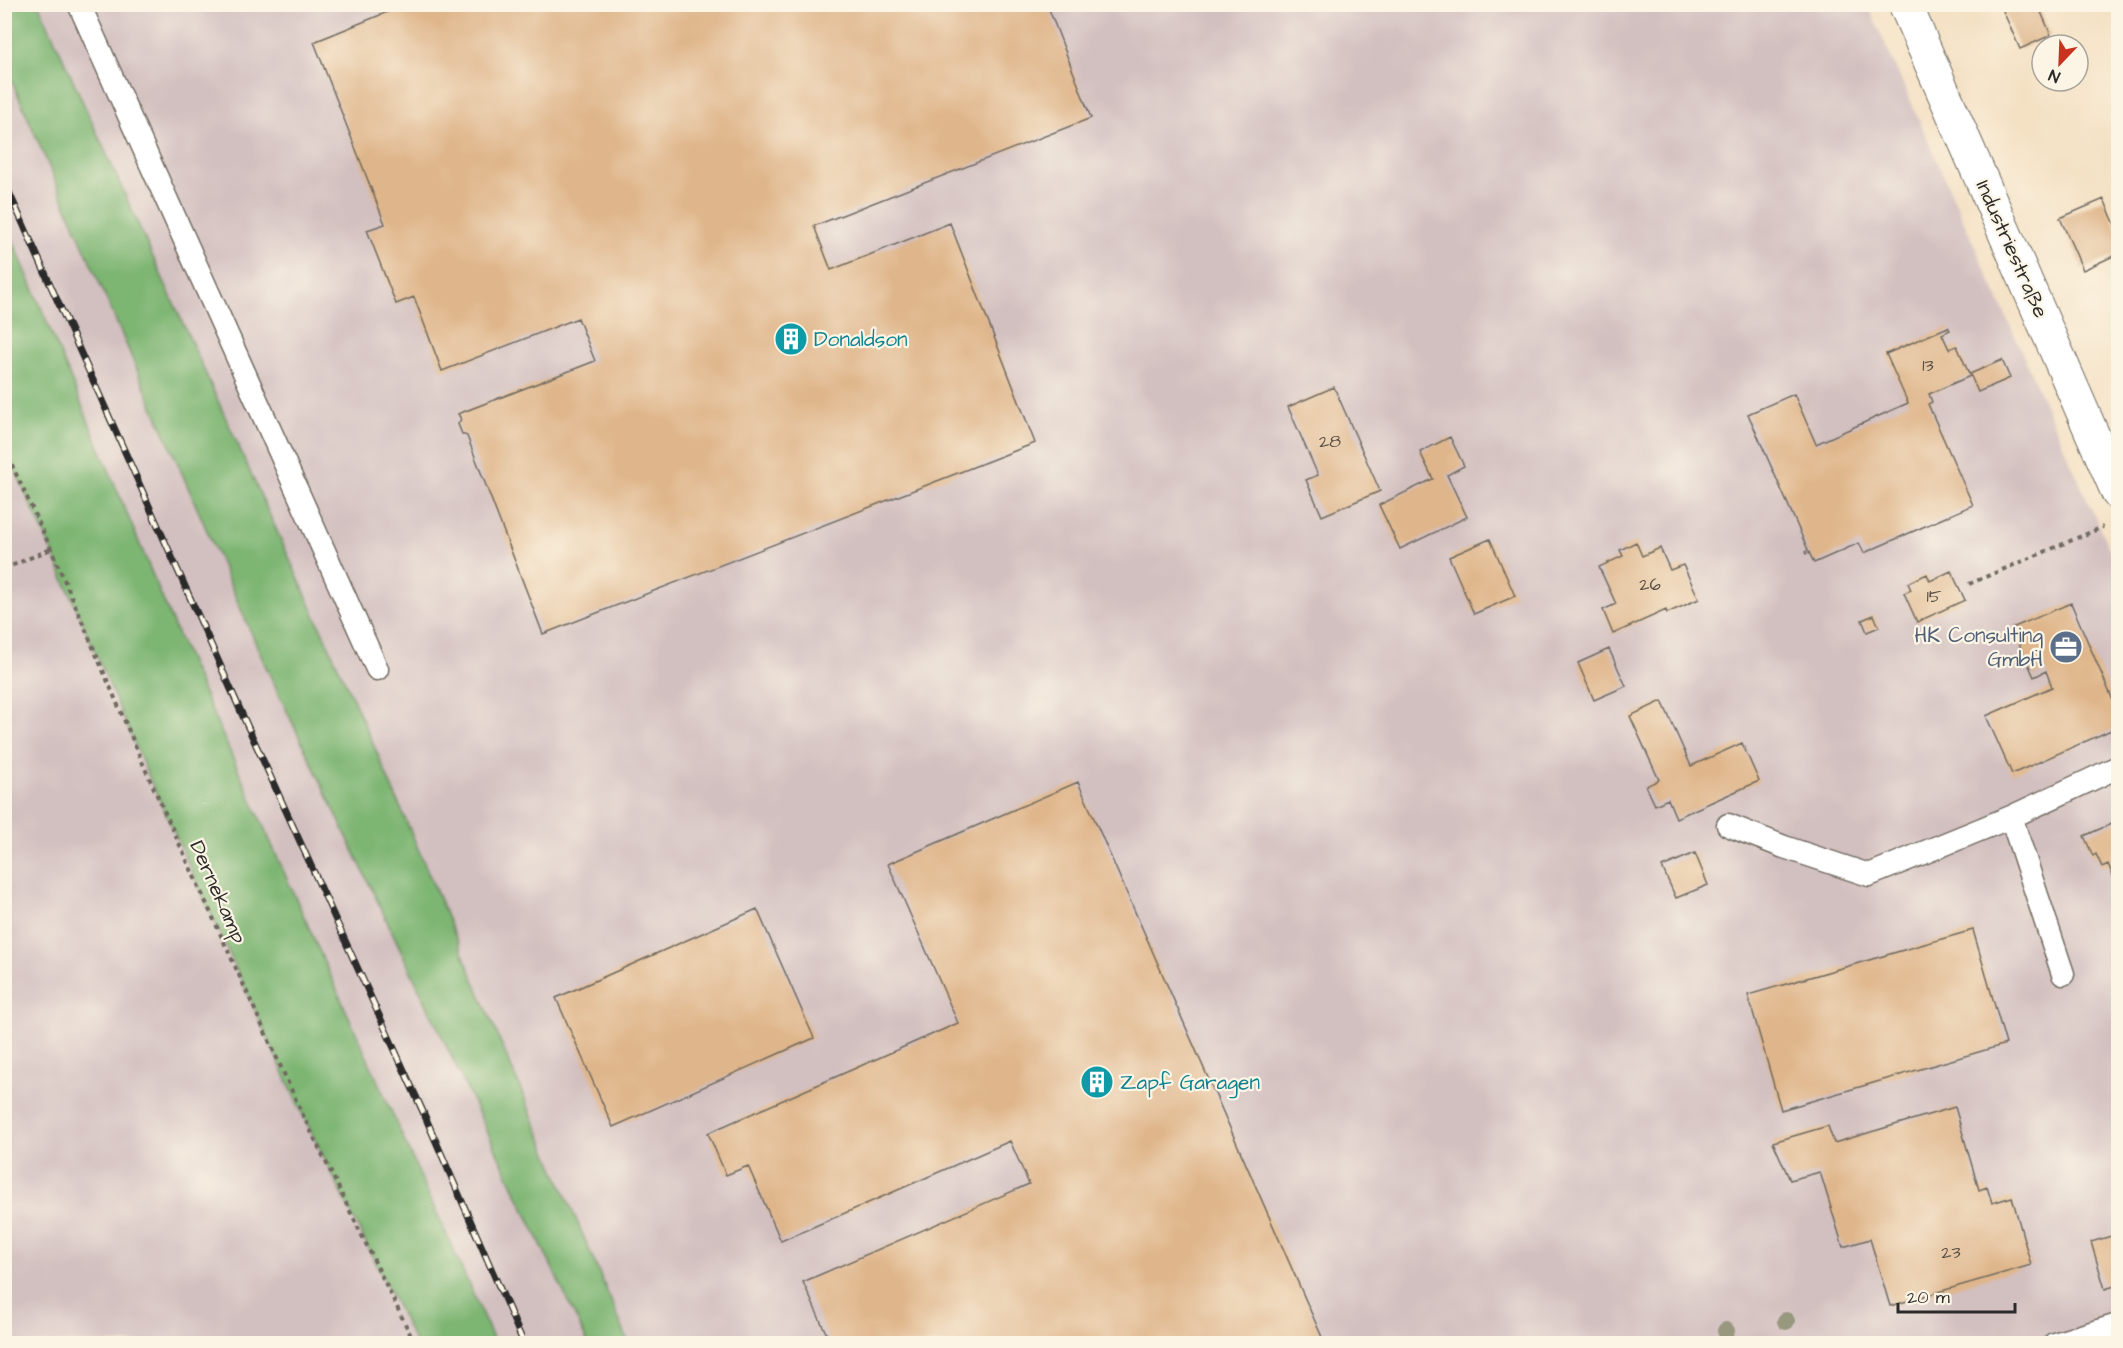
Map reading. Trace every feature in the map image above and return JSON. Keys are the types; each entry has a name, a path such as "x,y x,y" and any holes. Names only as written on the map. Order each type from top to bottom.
{"street":[{"name":"Industriestraße","path":"1905,4 2118,494"}],"lane":[{"path":"79,4 377,669"},
{"path":"1728,825 1869,876 2012,817 2118,766"},
{"path":"2012,817 2063,974"},
{"path":"2054,1344 2118,1325"}],"path":[{"name":"Dernekamp","path":"4,448 51,549 147,773 301,1111 415,1344"},
{"path":"1969,584 2108,525"},
{"path":"4,568 51,549"}],"shaded area":[{"path":"39,5 1868,5 2118,569 2118,1343 629,1343 375,748"},
{"path":"4,65 266,667 588,1343 495,1343 176,631 5,219"},
{"path":"4,448 51,549 418,1343 5,1343"}],"green space":[{"path":"4,5 39,5 375,748 629,1343 588,1343 266,667 5,65"},
{"path":"4,219 176,631 495,1343 415,1343 301,1111 147,773 5,448"}],"building":[{"name":"Donaldson","path":"407,4 1047,4 1091,118 814,226 831,270 950,223 1035,443 543,634 467,436 462,434 458,424 461,419 458,414 595,361 578,318 442,371 414,297 396,304 367,230 385,224 314,42"},
{"path":"2000,4 2057,4 2041,12 2050,33 2030,33 2030,44 2020,49"},
{"path":"2104,199 2118,232 2118,254 2083,270 2060,218"},
{"path":"1948,327 1950,330 1942,334 1949,349 1957,346 1970,376 1929,394 1932,402 1928,404 1973,505 1864,553 1859,543 1814,563 1809,552 1806,554 1805,552 1808,550 1748,414 1794,394 1816,444 1908,403 1886,354"},
{"path":"2002,360 2010,378 1978,392 1970,374"},
{"path":"1334,387 1380,491 1322,516 1306,480 1318,475 1288,407"},
{"path":"1450,437 1464,466 1447,475 1467,517 1400,549 1379,505 1433,479 1420,452"},
{"path":"1490,539 1515,596 1474,614 1449,557"},
{"path":"1636,542 1642,556 1660,548 1670,570 1683,565 1699,599 1667,613 1666,610 1613,634 1603,610 1616,604 1599,567 1623,556 1620,550"},
{"path":"1951,571 1965,600 1917,622 1904,593 1911,590 1908,583 1927,574 1930,581"},
{"path":"2071,603 2118,712 2118,727 2012,774 1986,716 2052,687 2046,671 2034,677 2012,628"},
{"path":"1874,615 1879,627 1867,632 1862,620"},
{"path":"1609,649 1626,686 1594,700 1578,663"},
{"path":"1662,701 1691,766 1742,743 1759,781 1676,818 1668,799 1655,805 1646,786 1659,780 1630,716"},
{"name":"Zapf Garagen","path":"1078,782 1325,1344 831,1344 803,1282 1029,1184 1010,1141 781,1241 748,1166 726,1175 708,1133 958,1023 888,864"},
{"path":"2118,821 2118,888 2108,864 2102,867 2096,854 2093,856 2084,836"},
{"path":"1695,853 1708,885 1676,898 1662,867"},
{"path":"757,909 814,1038 613,1127 556,998"},
{"path":"1973,930 2006,1044 1781,1110 1748,995"},
{"path":"1955,1107 1979,1190 1987,1187 1992,1203 2012,1197 2031,1265 1890,1306 1870,1239 1843,1247 1820,1172 1790,1180 1773,1142 1828,1126 1834,1143"},
{"path":"2118,1234 2118,1285 2105,1289 2091,1242"}],"railway":[{"path":"4,181 246,723 424,1114 524,1344"}],"place":[{"name":"Donaldson","path":"791,339"},
{"name":"HK Consulting GmbH","path":"2066,647"},
{"name":"Zapf Garagen","path":"1097,1082"}]}
